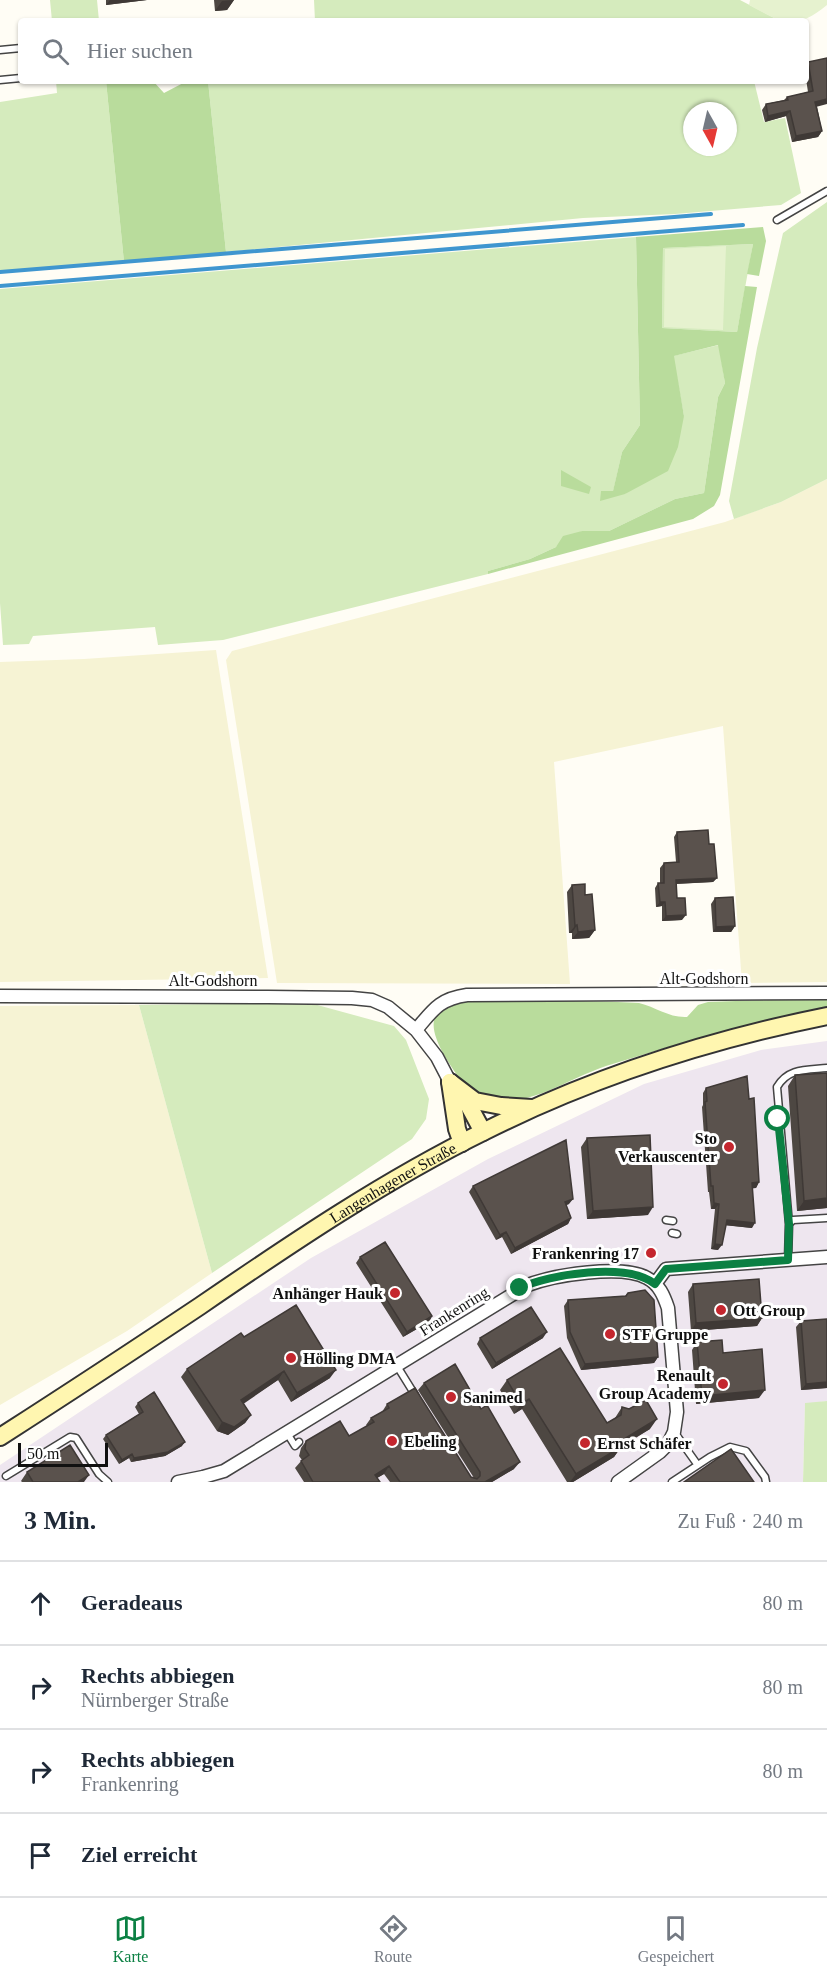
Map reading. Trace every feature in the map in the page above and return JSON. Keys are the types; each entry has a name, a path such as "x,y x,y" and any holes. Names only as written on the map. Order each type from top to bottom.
{"main road":[{"name":"Langenhagener Straße","path":"0,1437 286,1248 401,1177 483,1132 584,1086 639,1066 704,1046 827,1016"},
{"path":"455,1086 475,1101 501,1106 533,1108"},
{"path":"455,1086 483,1132"},
{"path":"455,1086 457,1129 462,1143"}],"street":[{"name":"Alt-Godshorn","path":"416,1030 435,1007 450,998 467,995 827,993"},
{"name":"Alt-Godshorn","path":"0,996 372,1000 388,1007 416,1030 437,1057 455,1086"},
{"path":"618,1482 660,1452 674,1432 677,1412 668,1308 664,1296 655,1284 666,1269 827,1257"},
{"name":"Frankenring","path":"178,1482 224,1471 520,1288 562,1275 619,1272 647,1278 655,1284"}],"lane":[{"path":"0,50 18,48"},
{"path":"0,80 18,78"},
{"path":"777,220 827,191"},
{"path":"788,1260 789,1224 777,1087 783,1076 793,1072 827,1068"},
{"path":"789,1224 793,1221 827,1218"},
{"path":"397,1366 421,1404"},
{"path":"286,1432 296,1446 299,1442"},
{"path":"674,1432 697,1464"},
{"path":"6,1476 70,1437 76,1438 99,1474 108,1482"},
{"path":"672,1482 697,1464 730,1447 746,1451 765,1477 765,1482"}],"shaded area":[{"path":"827,479 827,982 742,983 723,726 554,762 570,984 277,983 226,660 232,651 725,522 781,502"},
{"path":"216,650 268,978 0,982 0,662"},
{"path":"139,1005 212,1273 127,1331 0,1405 0,1006"},
{"path":"827,1041 827,1401 805,1404 803,1482 0,1482 0,1465 311,1258 488,1159 644,1084 761,1050"}],"green space":[{"path":"50,0 97,0 99,18 52,18"},
{"path":"314,0 740,0 774,18 315,18"},
{"path":"750,0 827,0 827,5 808,18 776,18 749,5"},
{"path":"56,84 106,84 124,262 0,272 0,102 57,93"},
{"path":"106,84 156,84 164,93 181,84 208,84 226,252 124,262"},
{"path":"208,84 755,84 764,122 785,118 801,193 781,205 675,214 583,218 226,252"},
{"path":"827,202 827,479 781,502 734,519 729,501 757,348 783,233"},
{"path":"763,227 766,241 759,276 747,274 753,244 663,248 662,328 737,332 745,286 757,287 720,495 714,506 693,519 488,574 488,571 530,559 556,547 563,536 582,531 609,531 675,499 704,493 718,397 725,383 718,345 674,356 684,416 678,447 668,471 625,494 600,501 601,491 613,491 622,452 640,425 636,237"},
{"path":"636,237 640,425 622,452 613,492 625,494 684,416 673,356 719,345 725,383 718,397 704,493 675,499 609,531 582,531 530,559 488,571 488,574 223,640 158,645 155,627 33,636 29,644 3,645 0,603 0,289"},
{"path":"753,244 737,332 662,328 663,248"},
{"path":"726,246 723,330 664,327 665,249"},
{"path":"561,470 591,487 589,494 561,486"},
{"path":"827,998 827,1010 743,1027 661,1049 595,1070 540,1094 508,1101 491,1099 469,1088 457,1075 444,1054 434,1028 434,1020 439,1012 452,1004 466,1002 639,1003 674,1016 687,1017 698,1005 708,1002"},
{"path":"310,1003 394,1026 406,1040 429,1099 426,1119 412,1139 212,1273 139,1005"},
{"path":"827,1401 827,1482 803,1482 805,1403"}],"building":[{"path":"827,58 827,99 815,102 822,131 796,136 790,111 768,116 766,104 788,100 787,97 813,91 809,62"},
{"path":"708,830 709,844 714,844 717,878 676,880 677,898 685,898 686,915 666,916 665,902 660,902 658,883 664,883 664,863 679,862 677,832"},
{"path":"585,884 585,895 592,894 595,930 578,932 577,925 575,926 572,885"},
{"path":"733,897 735,926 716,927 715,898"},
{"path":"827,1073 827,1198 804,1201 795,1075"},
{"name":"Sto Verkauscenter","path":"747,1076 749,1099 754,1098 759,1182 752,1183 755,1223 727,1220 722,1245 715,1244 719,1204 714,1203 713,1186 711,1186 706,1088"},
{"path":"650,1135 653,1207 593,1211 587,1138"},
{"path":"566,1140 573,1199 565,1202 571,1218 515,1248 506,1232 500,1235 473,1186"},
{"path":"385,1242 432,1316 407,1332 360,1257"},
{"name":"Ott Group","path":"759,1279 762,1318 696,1323 693,1284"},
{"path":"645,1290 654,1300 658,1357 585,1364 570,1332 568,1300 626,1296 628,1293"},
{"path":"296,1305 336,1370 297,1393 284,1371 241,1400 251,1415 234,1427 222,1422 187,1369 241,1333 244,1337"},
{"path":"531,1307 547,1332 496,1363 480,1338"},
{"name":"Ott Group","path":"827,1319 827,1382 806,1384 801,1321"},
{"path":"722,1340 723,1353 762,1349 765,1390 702,1396 697,1342"},
{"path":"560,1348 607,1423 621,1415 622,1407 629,1409 646,1400 657,1419 619,1442 621,1447 576,1474 529,1399 521,1404 507,1380"},
{"path":"455,1364 481,1409 487,1405 520,1462 485,1482 400,1482 389,1466 375,1475 380,1482 313,1482 301,1461 309,1455 305,1449 306,1441 340,1421 349,1436 374,1422 371,1418 389,1408 387,1404 415,1388 471,1477 477,1479 480,1472 424,1383"},
{"path":"154,1392 185,1442 168,1452 134,1458 132,1454 122,1460 106,1435 143,1412 138,1403"},
{"path":"70,1445 89,1475 78,1482 33,1482 27,1472"},
{"path":"731,1449 754,1482 684,1482"}],"waterway":[{"path":"0,272 711,214"},
{"path":"0,286 743,225"}],"place":[{"name":"Sto Verkauscenter","path":"729,1147"},
{"name":"Frankenring 17","path":"651,1253"},
{"name":"Anhänger Hauk","path":"395,1293"},
{"name":"Ott Group","path":"721,1310"},
{"name":"STF Gruppe","path":"610,1334"},
{"name":"Hölling DMA","path":"291,1358"},
{"name":"Renault Group Academy","path":"723,1384"},
{"name":"Sanimed","path":"451,1397"},
{"name":"Ebeling","path":"392,1441"},
{"name":"Ernst Schäfer","path":"585,1443"}],"route":[{"path":"520,1288 562,1275 619,1272 647,1278 655,1284 666,1269 788,1260 789,1224 778,1119"}]}
